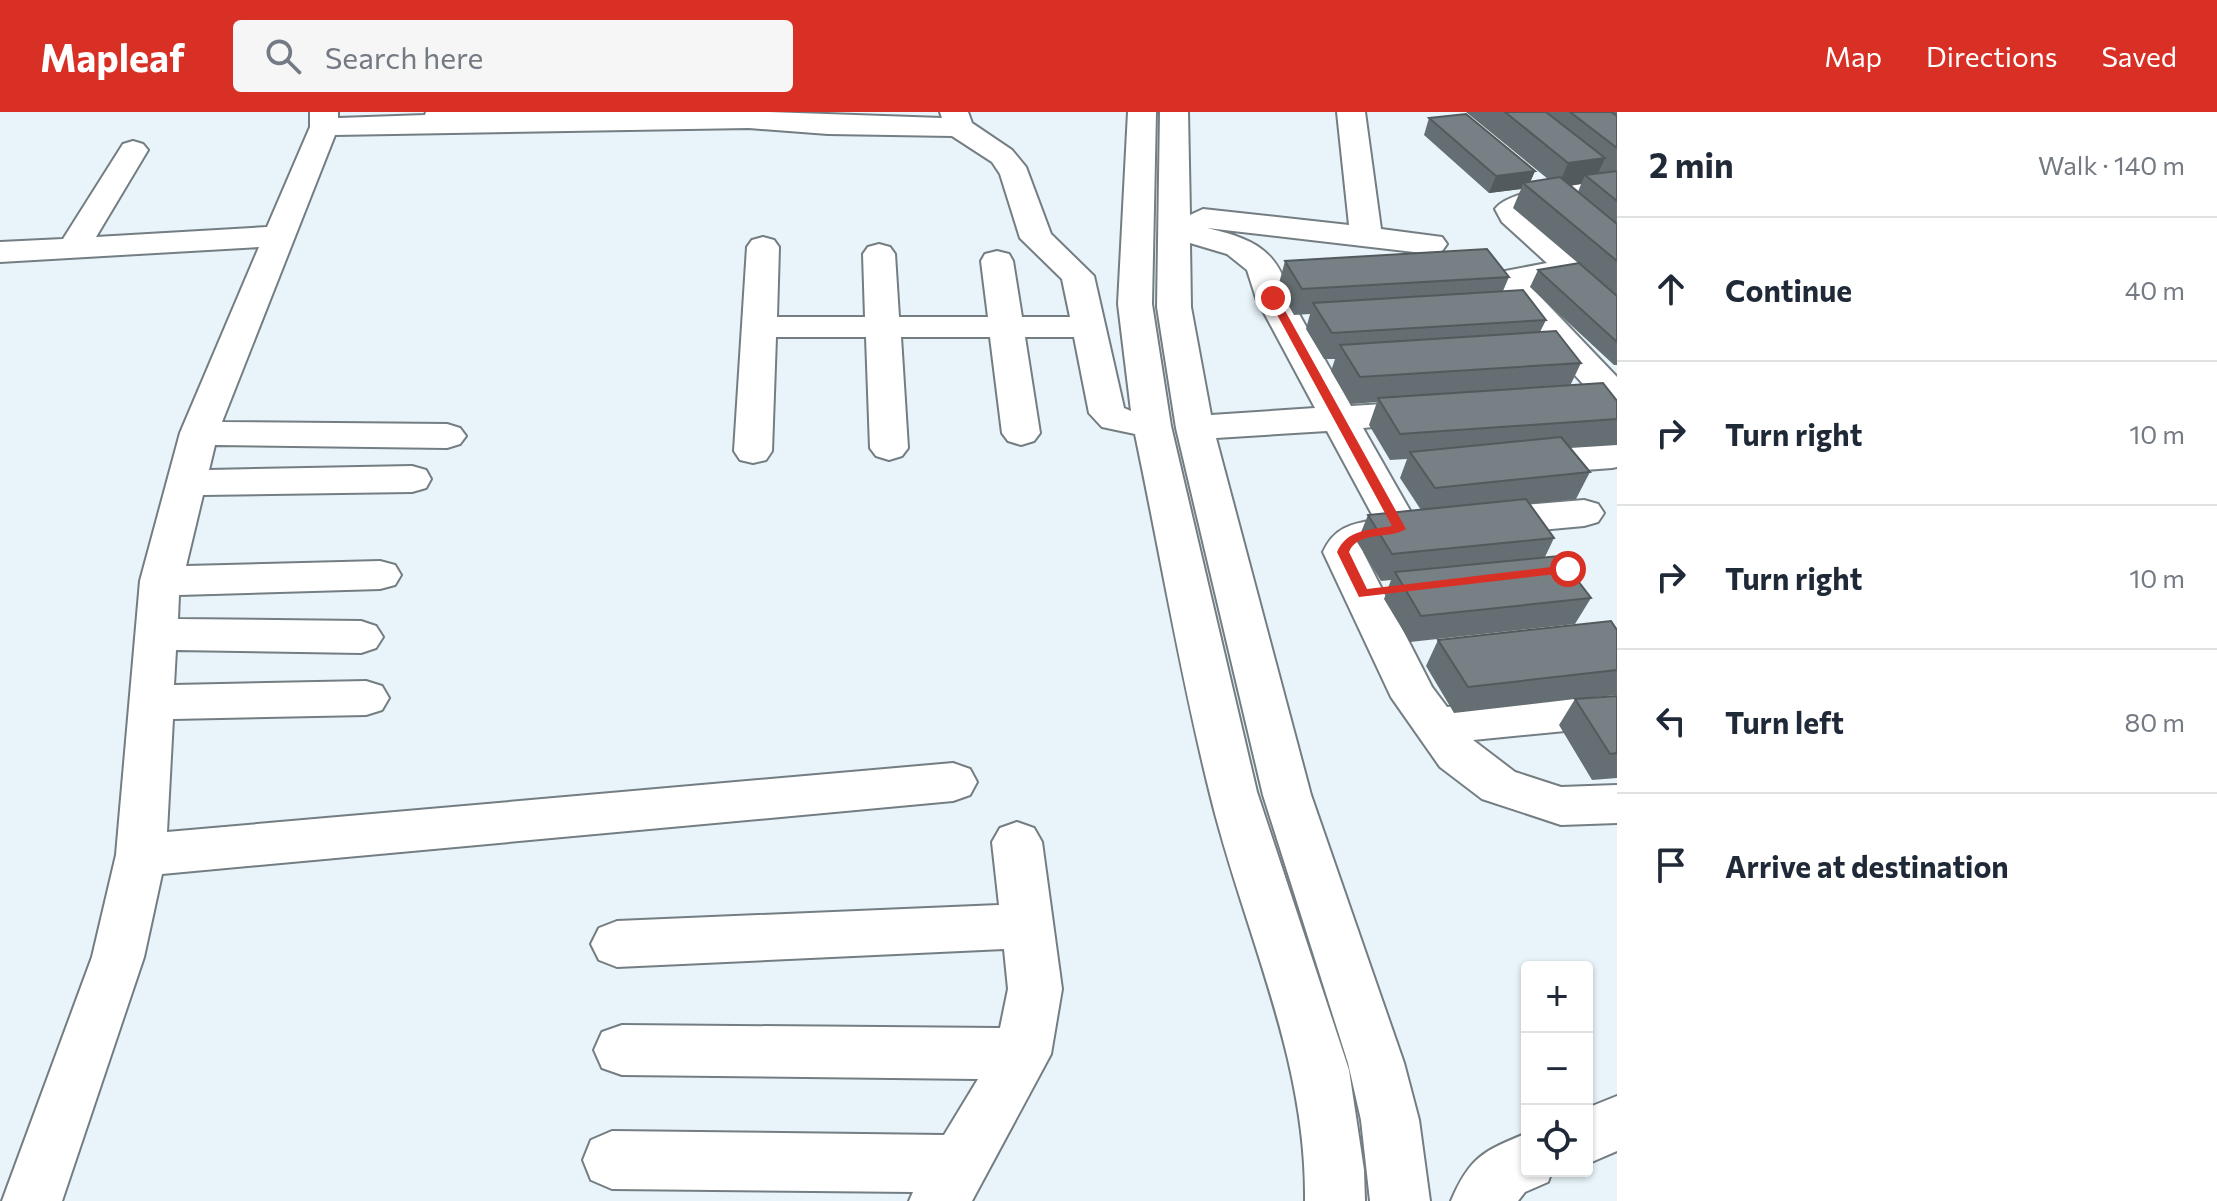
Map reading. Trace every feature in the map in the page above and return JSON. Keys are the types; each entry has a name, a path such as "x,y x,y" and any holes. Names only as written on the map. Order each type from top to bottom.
{"street":[{"path":"1142,112 1135,304 1287,795 1376,1063 1390,1120 1400,1201"},
{"path":"1174,112 1174,427 1233,792 1321,1070 1335,1170 1335,1201"},
{"path":"1351,112 1366,237"},
{"path":"32,1201 118,957 141,855 161,581 199,433 324,119 749,116 828,125 956,119 1002,156 1015,173 1036,238 1047,251 1073,268 1078,276 1107,413 1115,419 1174,427 1464,410"},
{"path":"73,248 133,150"},
{"path":"1527,169 1595,225"},
{"path":"1610,184 1562,198 1517,204 1511,209 1513,215 1617,309"},
{"path":"1174,222 1366,237 1425,263"},
{"path":"1174,222 1244,249 1286,276 1273,298 1302,322 1328,367 1341,418 1386,474 1400,529"},
{"path":"0,252 278,236"},
{"path":"753,451 763,247"},
{"path":"879,254 889,448"},
{"path":"997,261 1021,433"},
{"path":"1573,269 1512,279 1514,288 1617,400"},
{"path":"1488,311 1534,309"},
{"path":"759,327 1090,327"},
{"path":"1524,351 1569,347"},
{"path":"1571,403 1617,400"},
{"path":"199,433 447,436"},
{"path":"1477,467 1612,456"},
{"path":"186,483 412,479"},
{"path":"1584,513 1400,529 1359,536 1347,543 1343,552 1414,697 1457,754 1499,786 1561,806 1617,804"},
{"path":"161,581 380,575"},
{"path":"1363,594 1411,588"},
{"path":"155,634 361,637"},
{"path":"1393,654 1439,650"},
{"path":"151,702 366,698"},
{"path":"1434,726 1617,709"},
{"path":"141,855 953,782"},
{"path":"612,1160 950,1182 1023,1054 1035,989 1017,842"},
{"path":"617,944 1029,926"},
{"path":"622,1050 1023,1054"},
{"path":"1593,1133 1617,1123"},
{"path":"1481,1201 1504,1172 1521,1165"}],"building":[{"path":"1505,112 1546,112 1605,158 1568,163"},
{"path":"1570,112 1611,112 1617,116 1617,148"},
{"path":"1466,114 1535,171 1496,176 1429,118"},
{"path":"1617,171 1617,201 1585,175"},
{"path":"1560,177 1617,224 1617,261 1523,183"},
{"path":"1487,249 1509,277 1302,289 1285,261"},
{"path":"1579,263 1617,296 1617,342 1538,270"},
{"path":"1523,290 1546,320 1332,333 1313,303"},
{"path":"1556,331 1581,363 1360,377 1340,345"},
{"path":"1603,383 1617,401 1617,419 1400,434 1378,398"},
{"path":"1561,437 1590,472 1435,488 1410,452"},
{"path":"1526,499 1554,538 1392,554 1368,515"},
{"path":"1559,556 1591,598 1421,616 1395,572"},
{"path":"1611,621 1617,630 1617,670 1468,687 1438,640"},
{"path":"1617,696 1617,753 1610,754 1575,699"}],"route":[{"path":"1273,298 1400,529 1359,536 1347,543 1343,552 1363,594 1568,569"}]}
